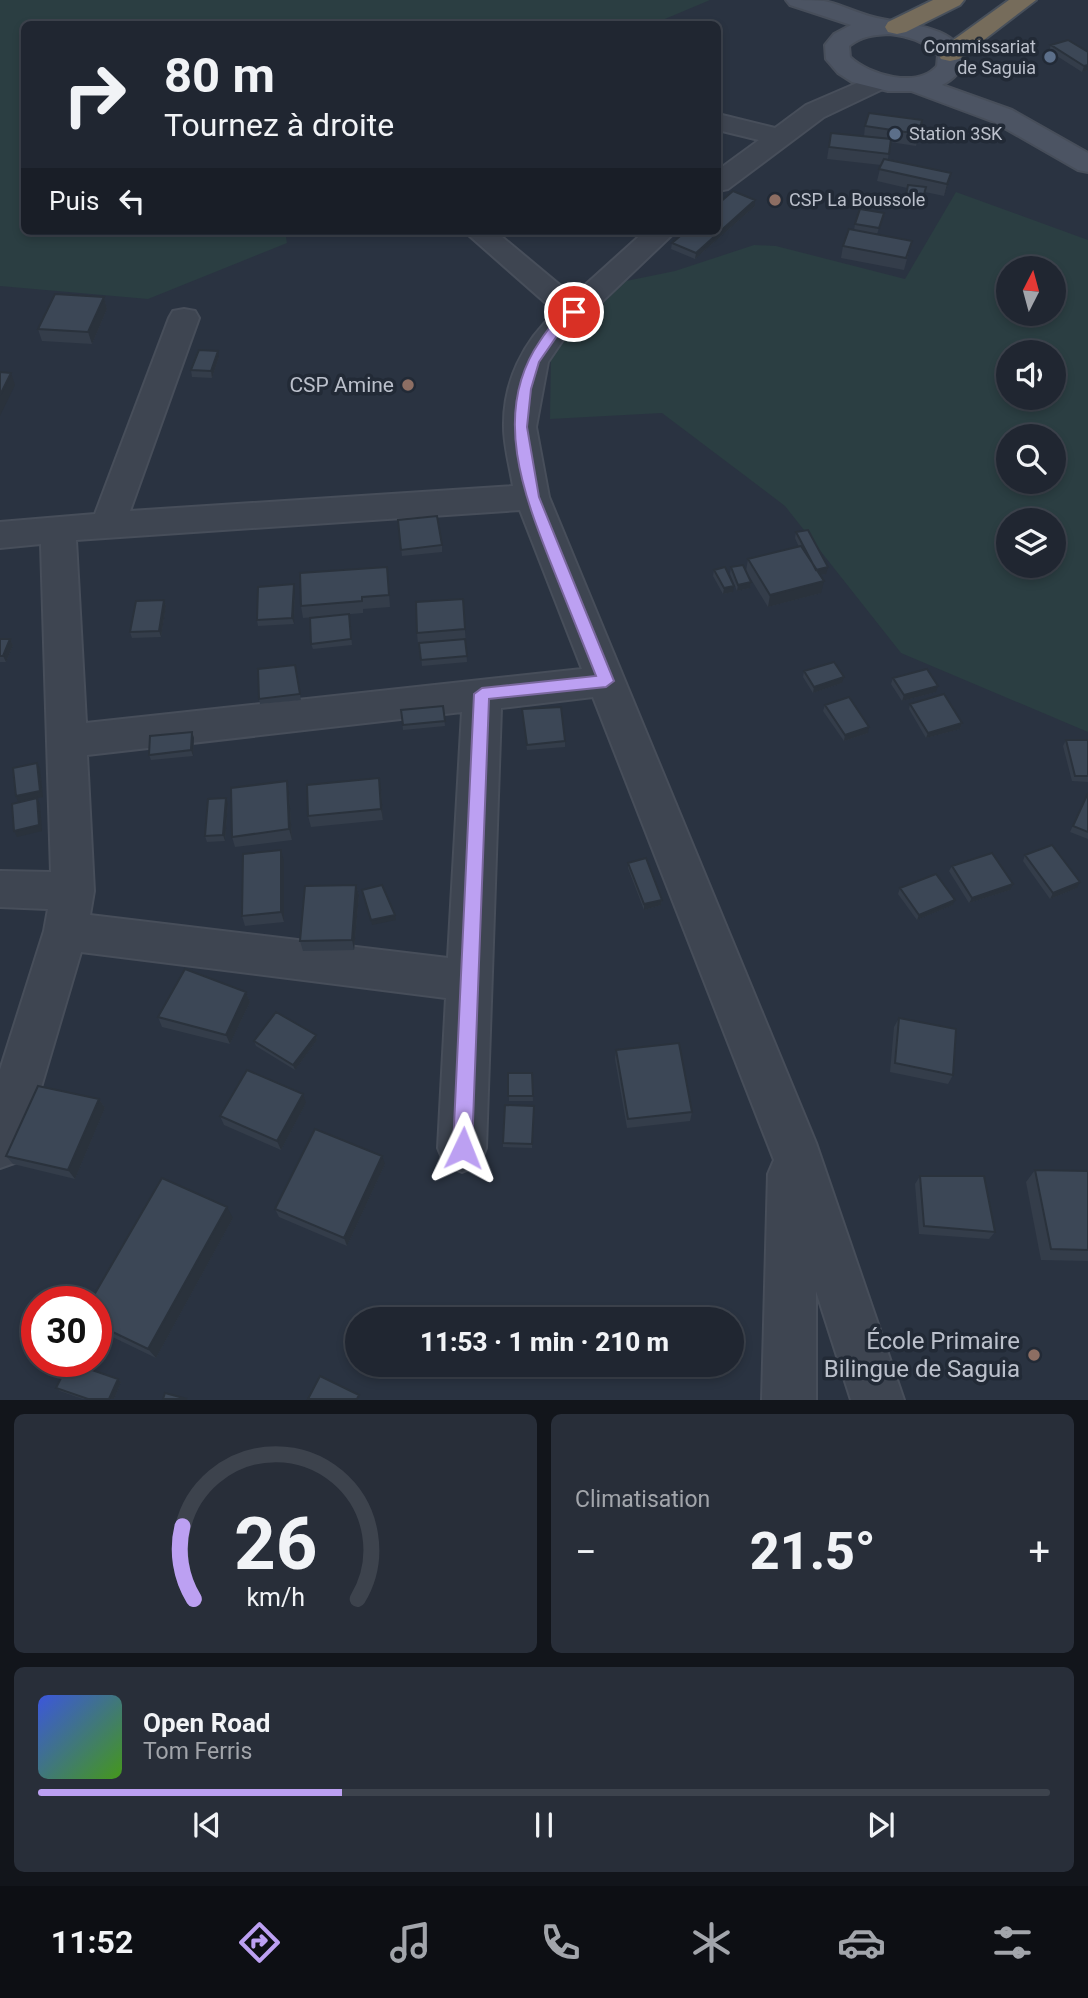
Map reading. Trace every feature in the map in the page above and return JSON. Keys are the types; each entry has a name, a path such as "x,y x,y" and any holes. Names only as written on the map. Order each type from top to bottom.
{"highway":[{"path":"889,27 953,0"},
{"path":"950,60 1024,0"}],"main road":[{"path":"797,0 936,40 950,60 1003,116"},
{"path":"797,0 818,22 842,39"},
{"path":"889,27 852,33 842,39 836,52 844,66 853,73 878,82 915,84 1003,116 1088,164"},
{"path":"915,84 938,77 950,60"}],"street":[{"path":"815,111 844,66"},
{"path":"721,181 815,111 878,82"},
{"path":"721,123 779,137"},
{"path":"483,235 574,312"},
{"path":"658,235 554,330 532,362 520,427 532,497 792,1143 878,1399"},
{"path":"108,525 184,318"},
{"path":"0,535 108,525 532,497"},
{"path":"0,1144 70,911 67,741 58,530"},
{"path":"67,741 606,681"},
{"path":"463,1148 482,694"},
{"path":"0,889 70,911 469,981"},
{"path":"789,1399 792,1143"}],"green space":[{"path":"0,0 710,0 660,21 21,21 21,235 286,235 287,243 148,299 0,286"},
{"path":"956,192 1088,240 1088,732 901,653 785,506 662,413 550,419 551,354 626,281 675,271 754,245 776,246 905,279"}],"building":[{"path":"1068,40 1088,52 1088,65 1084,66 1051,45"},
{"path":"869,113 922,120 919,134 865,126"},
{"path":"831,133 891,139 889,154 829,147"},
{"path":"884,159 951,173 947,184 879,169"},
{"path":"908,185 926,187 923,198 906,195"},
{"path":"733,191 755,200 721,231 721,201"},
{"path":"860,209 884,213 879,228 855,224"},
{"path":"849,229 912,241 906,258 843,246"},
{"path":"681,235 716,235 696,253 672,243"},
{"path":"55,294 104,297 88,332 38,329"},
{"path":"199,350 218,351 211,371 191,370"},
{"path":"0,372 11,373 0,395"},
{"path":"437,516 442,545 401,550 398,520"},
{"path":"808,530 828,567 816,570 796,532"},
{"path":"801,546 824,581 770,595 748,559"},
{"path":"743,565 751,582 738,585 731,567"},
{"path":"387,567 389,595 362,597 362,601 301,606 300,573"},
{"path":"725,567 734,586 724,588 714,570"},
{"path":"294,584 292,618 257,620 258,587"},
{"path":"463,599 465,629 417,633 416,602"},
{"path":"164,600 159,631 130,632 136,601"},
{"path":"349,614 351,639 311,644 310,618"},
{"path":"0,639 10,639 3,656 0,656"},
{"path":"465,639 467,656 421,660 419,643"},
{"path":"834,662 844,677 814,687 804,671"},
{"path":"295,665 300,694 259,699 258,669"},
{"path":"927,669 938,686 904,695 893,678"},
{"path":"944,694 962,723 928,733 910,704"},
{"path":"849,697 869,727 845,735 825,705"},
{"path":"443,706 445,721 403,725 401,710"},
{"path":"561,707 565,741 527,745 522,709"},
{"path":"192,732 191,750 149,755 150,736"},
{"path":"1066,740 1088,740 1088,776 1075,776"},
{"path":"37,763 40,791 16,796 13,768"},
{"path":"379,778 381,809 308,816 307,785"},
{"path":"287,781 289,829 232,837 231,788"},
{"path":"1088,793 1088,832 1073,826"},
{"path":"37,798 39,825 14,831 12,804"},
{"path":"226,798 223,835 205,836 208,799"},
{"path":"1052,845 1080,882 1053,893 1025,855"},
{"path":"281,850 281,912 242,916 243,854"},
{"path":"992,853 1013,884 972,898 952,866"},
{"path":"646,858 662,900 644,904 628,863"},
{"path":"936,874 955,900 919,915 900,888"},
{"path":"356,885 352,940 300,941 305,886"},
{"path":"382,885 395,915 371,920 362,890"},
{"path":"185,969 246,992 226,1035 158,1017"},
{"path":"276,1012 316,1035 293,1065 254,1041"},
{"path":"899,1018 956,1029 953,1075 895,1063"},
{"path":"679,1043 692,1112 628,1119 616,1050"},
{"path":"247,1070 303,1094 277,1141 220,1116"},
{"path":"508,1073 532,1073 533,1096 508,1096"},
{"path":"38,1086 99,1099 68,1170 6,1156"},
{"path":"505,1105 534,1106 532,1144 503,1143"},
{"path":"315,1129 382,1156 344,1238 275,1209"},
{"path":"1035,1170 1088,1171 1088,1250 1051,1249"},
{"path":"920,1176 984,1176 995,1232 924,1226"},
{"path":"162,1178 227,1207 148,1349 112,1332 112,1286 99,1286"},
{"path":"320,1376 359,1395 357,1399 308,1399"},
{"path":"62,1377 118,1379 109,1399 88,1399 56,1388"},
{"path":"165,1393 187,1399 163,1399"}],"place":[{"name":"Commissariat de Saguia","path":"1050,57"},
{"name":"Station 3SK","path":"895,134"},
{"name":"CSP La Boussole","path":"775,200"},
{"name":"CSP Amine","path":"408,385"},
{"name":"École Primaire Bilingue de Saguia","path":"1034,1355"}],"route":[{"path":"463,1148 482,694 606,681 532,497 520,427 532,362 554,330 574,312"}]}
